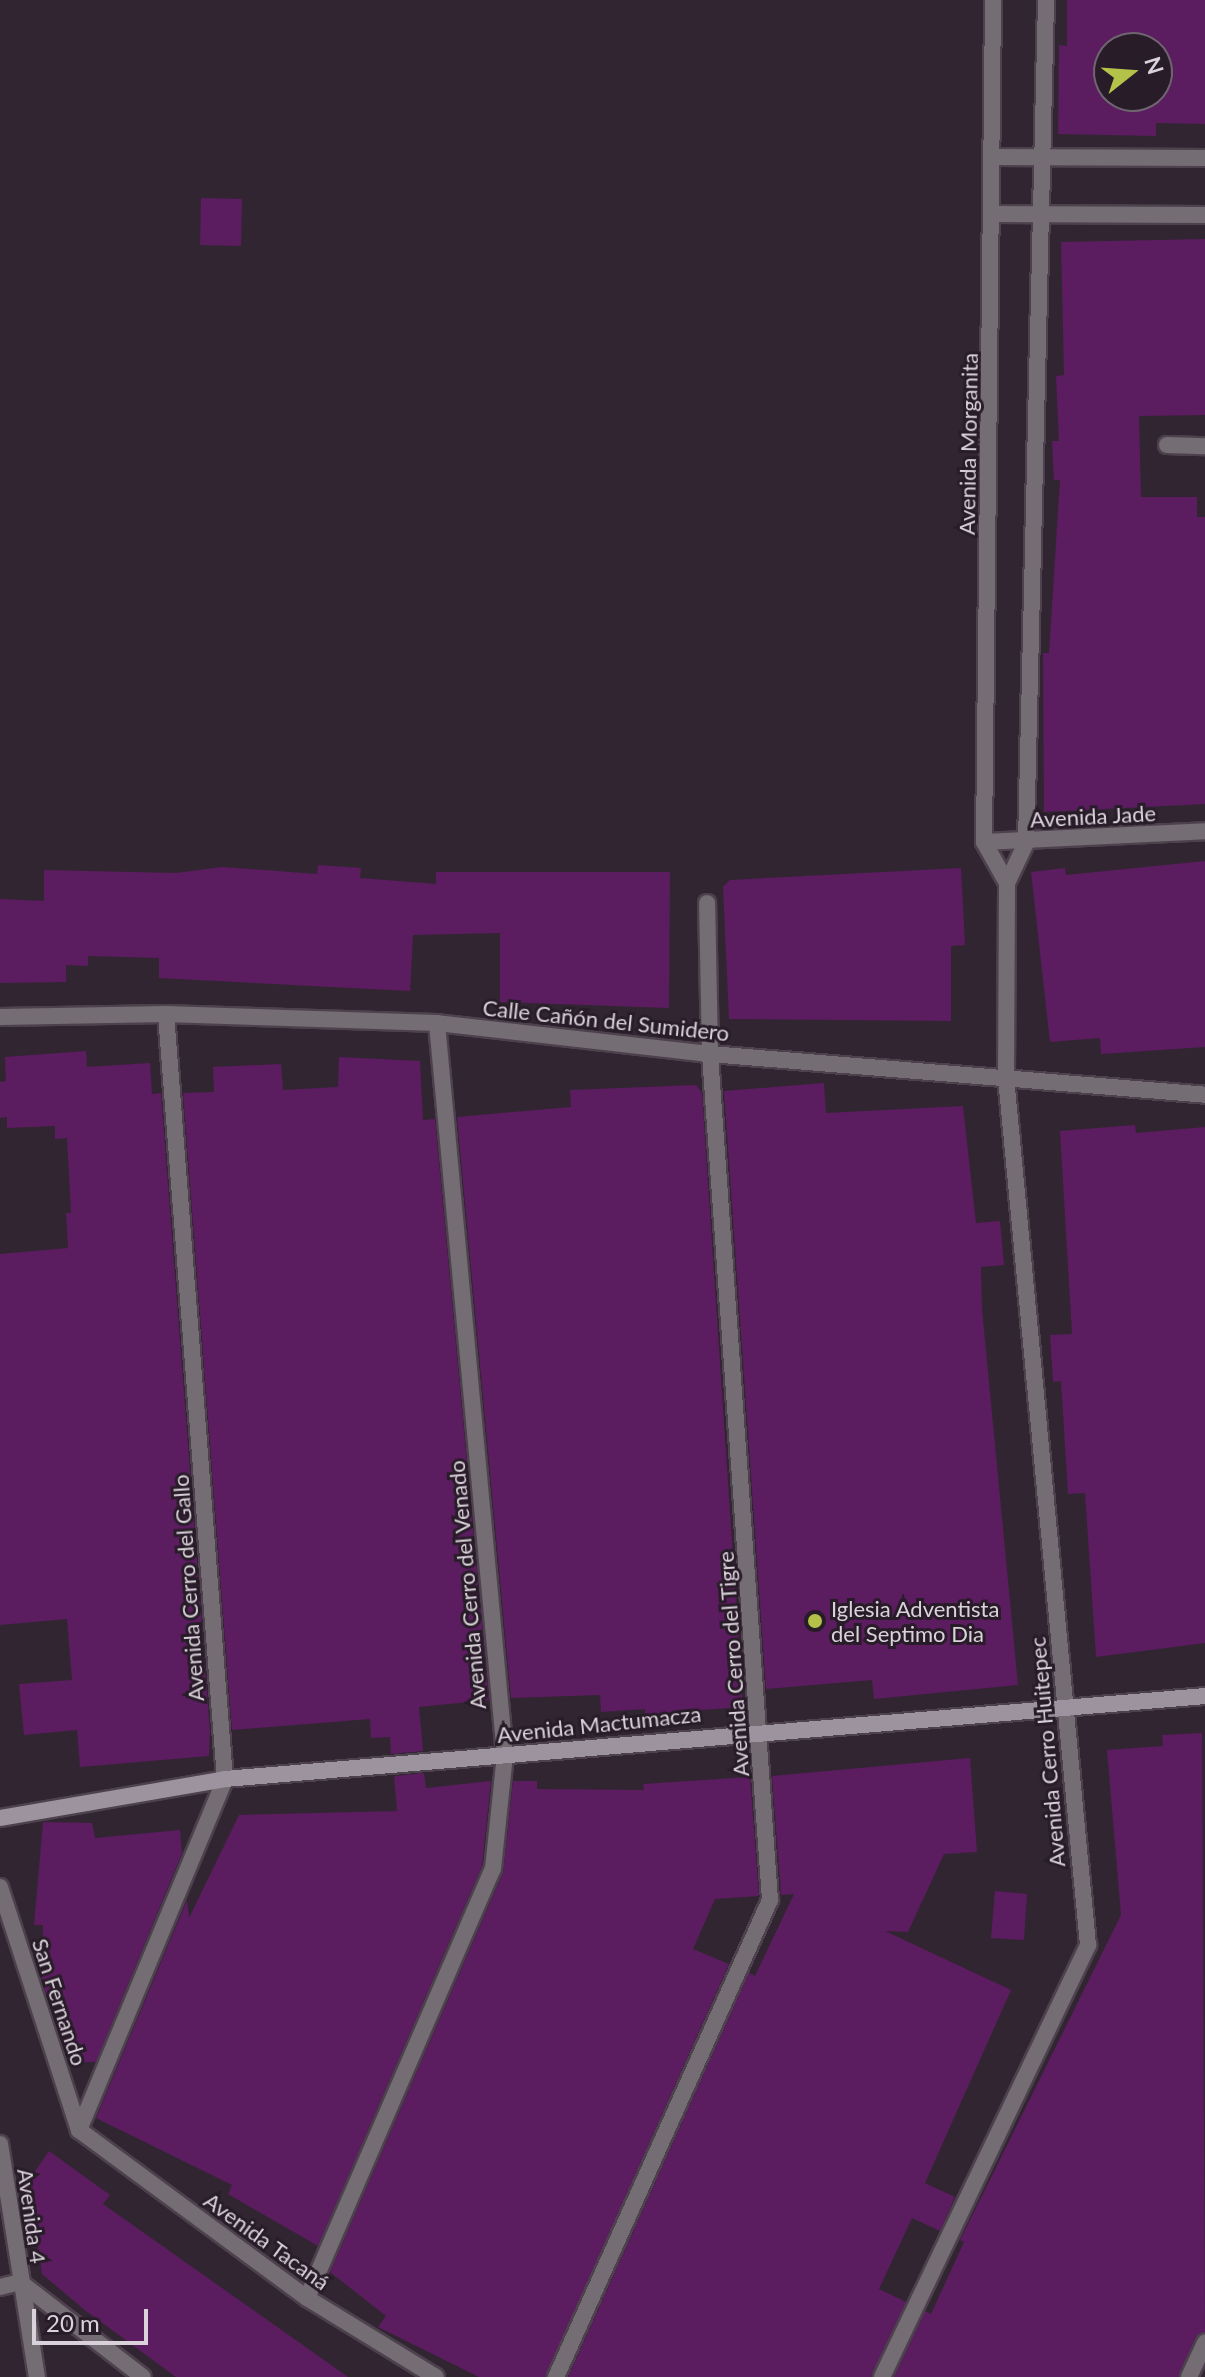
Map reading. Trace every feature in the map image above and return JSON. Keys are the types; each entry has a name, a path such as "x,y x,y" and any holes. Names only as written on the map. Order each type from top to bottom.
{"street":[{"name":"Avenida Morganita","path":"984,842 994,157 993,0"},
{"path":"1006,1078 1007,883 1026,843 1045,218 1046,0"},
{"path":"994,157 1046,160 1205,158"},
{"path":"993,214 1045,218 1205,215"},
{"path":"1167,445 1205,446"},
{"name":"Avenida Jade","path":"984,842 1026,843 1205,831"},
{"path":"984,842 1007,883"},
{"name":"Avenida Cerro del Tigre","path":"556,2377 770,1900 761,1730 710,1054 707,903"},
{"name":"Calle Cañón del Sumidero","path":"0,1017 166,1014 437,1023 710,1054 1205,1095"},
{"name":"Avenida Cerro del Gallo","path":"79,2130 225,1779 166,1014"},
{"name":"Avenida Cerro del Venado","path":"307,2298 493,1869 505,1755 437,1023"},
{"name":"Avenida Cerro Huitepec","path":"882,2377 1088,1945 1006,1078"},
{"name":"Avenida Mactumacza","path":"0,1818 225,1779 761,1730 1205,1696"},
{"name":"San Fernando","path":"0,1887 79,2130"},
{"name":"Avenida Tacaná","path":"79,2130 307,2298 436,2377"},
{"name":"Avenida 4","path":"0,2144 20,2282 143,2377"},
{"path":"0,2287 20,2282 35,2332 37,2377"},
{"path":"1189,2377 1205,2343"}],"building":[{"path":"1067,0 1205,0 1205,124 1156,123 1156,136 1058,134 1059,45 1067,46"},
{"path":"201,198 242,199 241,246 200,245"},
{"path":"1205,239 1205,415 1139,416 1141,497 1197,497 1197,517 1205,517 1205,804 1044,812 1043,653 1049,653 1060,480 1054,480 1052,441 1059,441 1056,376 1064,375 1061,242"},
{"path":"1205,861 1205,1047 1101,1054 1100,1038 1050,1042 1031,872 1065,868 1066,875"},
{"path":"318,865 361,868 360,878 436,884 436,872 670,872 669,1008 500,1002 500,933 413,935 410,991 159,978 159,958 88,956 88,966 66,965 66,982 0,983 0,899 44,901 44,870 176,873 222,867 317,874"},
{"path":"961,868 965,945 951,946 951,1021 729,1019 723,887 730,880"},
{"path":"86,1051 87,1067 150,1063 152,1094 161,1093 210,1731 209,1756 80,1767 77,1730 24,1735 19,1684 72,1680 67,1619 0,1625 0,1254 68,1248 66,1213 71,1213 67,1138 55,1139 55,1126 7,1128 7,1117 0,1118 0,1082 6,1081 5,1057"},
{"path":"339,1057 420,1061 423,1120 435,1119 489,1700 419,1707 423,1751 391,1754 390,1737 371,1738 370,1719 232,1730 183,1093 214,1092 213,1067 281,1064 283,1090 338,1087"},
{"path":"824,1083 826,1113 963,1106 976,1223 1000,1221 1004,1265 981,1267 982,1309 1018,1685 874,1699 872,1680 766,1689 724,1091"},
{"path":"696,1085 702,1093 743,1707 645,1714 645,1709 601,1712 600,1695 511,1698 457,1117 571,1107 570,1090"},
{"path":"1135,1125 1136,1133 1205,1127 1205,1643 1096,1657 1085,1493 1068,1494 1061,1381 1053,1382 1050,1335 1072,1334 1060,1131"},
{"path":"1202,1733 1205,2332 1195,2338 1178,2377 894,2377 925,2311 931,2314 964,2242 960,2240 1121,1915 1107,1750 1163,1746 1162,1735"},
{"path":"970,1758 977,1852 944,1854 908,1932 885,1931 1011,1990 925,2183 955,2197 940,2231 912,2218 879,2289 906,2302 871,2377 568,2377 749,1973 755,1976 794,1894 781,1895 772,1776"},
{"path":"424,1773 426,1788 491,1781 482,1866 318,2246 228,2194 232,2185 96,2118 187,1900 189,1918 239,1815 397,1811 394,1776"},
{"path":"750,1777 759,1896 715,1899 693,1949 729,1964 545,2377 479,2377 378,2327 386,2316 330,2272 503,1873 513,1781 537,1781 537,1789 644,1790 643,1784"},
{"path":"43,1822 92,1823 95,1838 180,1830 182,1853 96,2062 75,2062 60,1994 46,1994 42,1980 43,1925 34,1925"},
{"path":"995,1891 1027,1894 1024,1940 991,1938"},
{"path":"49,2151 110,2195 103,2204 348,2377 176,2377 86,2311 42,2274 29,2180"}],"place":[{"name":"Iglesia Adventista del Septimo Dia","path":"815,1621"}]}
